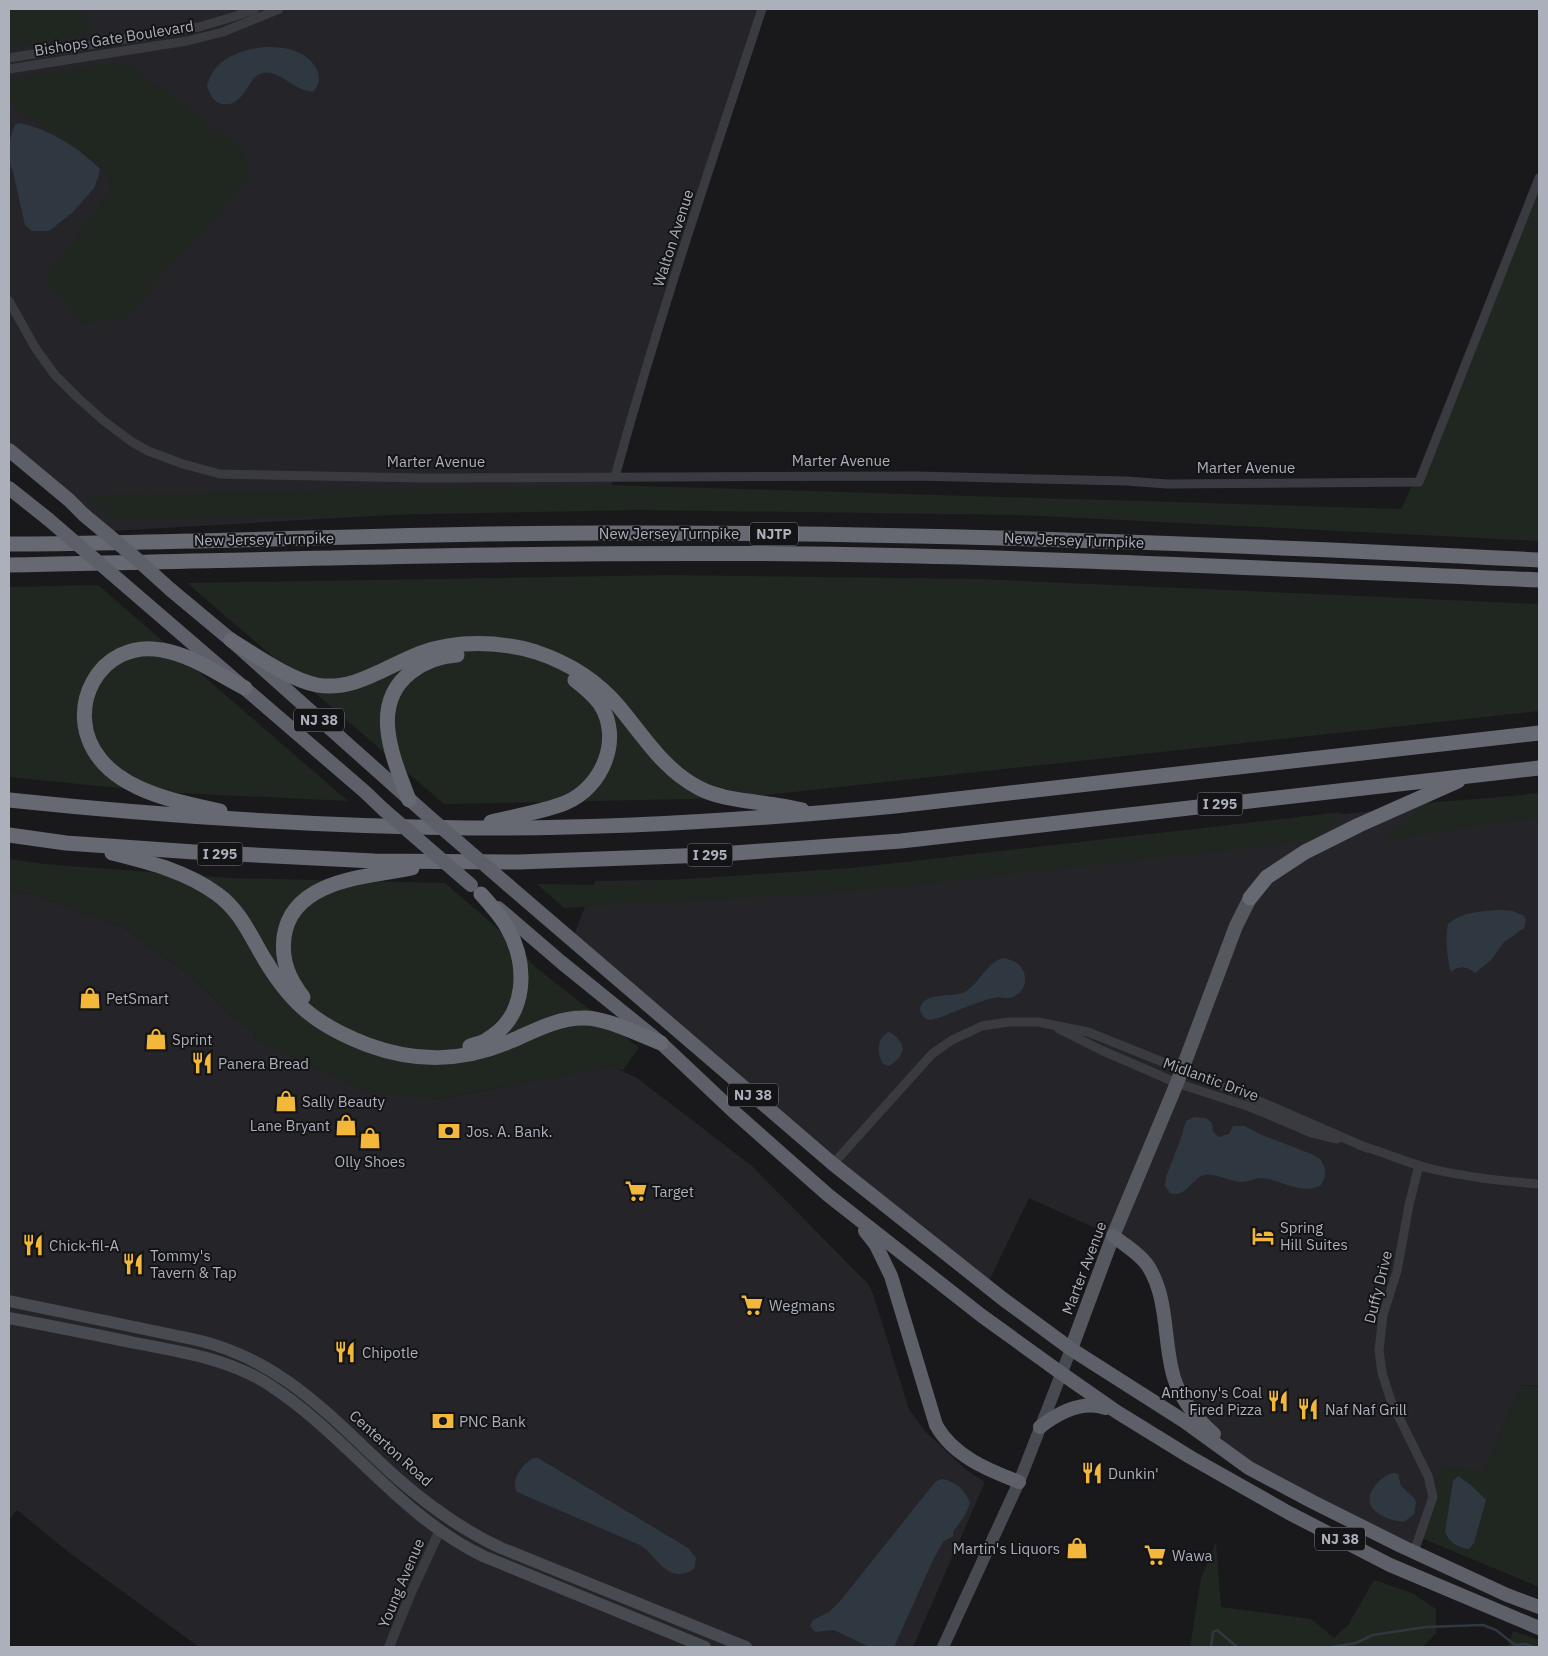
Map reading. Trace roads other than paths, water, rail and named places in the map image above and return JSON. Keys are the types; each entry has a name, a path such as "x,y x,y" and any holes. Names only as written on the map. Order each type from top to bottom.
{"highway":[{"name":"NJ 38","path":"9,450 230,640 409,800 833,1164 1003,1300 1071,1349 1184,1421 1249,1468 1357,1525 1507,1595 1539,1607"},
{"name":"NJ 38","path":"9,488 245,688 476,890 661,1043 732,1110 851,1214 982,1316 1117,1412 1198,1462 1319,1529 1390,1565 1539,1628"},
{"name":"New Jersey Turnpike","path":"9,544 599,533 861,534 1131,541 1539,560"},
{"name":"New Jersey Turnpike","path":"9,565 428,556 655,553 808,554 1038,558 1539,580"},
{"path":"230,640 300,681 319,686 339,686 360,680 422,652 444,646 491,644 534,651 554,658 595,683 620,708 663,762 680,777 699,788 744,801 768,803 820,814"},
{"path":"245,688 178,654 146,648 130,651 116,658 103,668 93,680 86,695 83,711 85,728 90,744 100,760 131,784 170,800 265,821"},
{"path":"409,800 393,756 387,724 389,707 394,692 404,678 433,660 451,655 492,654 535,662 556,669 574,679 600,704 607,720 608,754 603,768 594,782 582,794 566,802 468,828"},
{"name":"I 295","path":"9,800 135,813 265,821 468,828 651,824 820,814 1539,733"},
{"name":"I 295","path":"9,834 66,843 266,857 442,862 519,862 688,856 857,844 1539,768"},
{"path":"1250,898 1268,877 1305,852 1359,825 1473,775"},
{"path":"66,843 163,867 182,874 217,894 232,908 245,925 276,977 298,1005 325,1025 369,1045 421,1056 458,1057 493,1048 560,1020 584,1018 596,1018 661,1043"},
{"path":"442,862 333,884 317,891 302,901 291,916 285,932 283,950 286,968 293,984 306,999 322,1013 341,1025 370,1037 400,1045 429,1050 450,1049 469,1046 487,1040 502,1029 513,1015 520,999 520,963 515,945 507,928 496,911 476,890"},
{"path":"851,1214 876,1245 891,1276 936,1426 940,1433 961,1453 997,1474 1019,1482"},
{"path":"1113,1236 1140,1257 1153,1276 1162,1306 1174,1380 1182,1397 1205,1426 1249,1468"},
{"path":"1040,1427 1062,1413 1089,1404 1117,1412"}],"main road":[{"name":"Marter Avenue","path":"943,1647 1019,1482 1113,1236 1177,1083 1236,926 1250,898"},
{"name":"Centerton Road","path":"9,1301 215,1344 248,1358 265,1366 296,1386 340,1423 398,1478 430,1505 471,1533 500,1548 746,1647"},
{"name":"Centerton Road","path":"9,1318 201,1356 253,1376 269,1384 300,1406 382,1483 453,1540 483,1556 705,1647"}],"street":[{"name":"Bishops Gate Boulevard","path":"9,58 199,27 255,9"},
{"name":"Bishops Gate Boulevard","path":"9,69 187,41 223,32 279,9"},
{"name":"Walton Avenue","path":"615,477 631,415 762,9"},
{"name":"Marter Avenue","path":"9,302 45,362 66,387 90,410 117,432 148,451 201,470 220,474 422,478 916,476 1126,481 1166,484 1419,482 1539,178"},
{"name":"Midlantic Drive","path":"833,1164 932,1054 952,1040 982,1026 1009,1022 1038,1022 1088,1032 1182,1069 1367,1148"},
{"name":"Midlantic Drive","path":"1050,1024 1101,1050 1177,1083 1312,1132 1419,1165 1462,1174 1539,1184"},
{"name":"Duffy Drive","path":"1414,1552 1433,1497 1432,1491 1428,1476 1391,1401 1382,1373 1379,1350 1383,1315 1397,1271 1409,1205 1419,1165"},
{"name":"Young Avenue","path":"389,1647 410,1595 440,1530"}],"waterway":[{"path":"1332,1647 1356,1643 1373,1635 1426,1627 1483,1625 1496,1630 1515,1645 1526,1644 1533,1647"},
{"path":"1211,1647 1213,1632 1217,1630 1237,1647"}],"place":[{"name":"PetSmart","path":"90,998"},
{"name":"Sprint","path":"156,1039"},
{"name":"Panera Bread","path":"202,1063"},
{"name":"Sally Beauty","path":"286,1101"},
{"name":"Lane Bryant","path":"346,1125"},
{"name":"Jos. A. Bank.","path":"449,1131"},
{"name":"Olly Shoes","path":"370,1138"},
{"name":"Target","path":"636,1191"},
{"name":"Spring Hill Suites","path":"1263,1236"},
{"name":"Chick-fil-A","path":"33,1245"},
{"name":"Tommy's Tavern & Tap","path":"133,1264"},
{"name":"Wegmans","path":"752,1305"},
{"name":"Chipotle","path":"345,1352"},
{"name":"Anthony's Coal Fired Pizza","path":"1278,1401"},
{"name":"Naf Naf Grill","path":"1308,1409"},
{"name":"PNC Bank","path":"443,1421"},
{"name":"Dunkin'","path":"1092,1473"},
{"name":"Martin's Liquors","path":"1077,1548"},
{"name":"Wawa","path":"1155,1555"}]}
